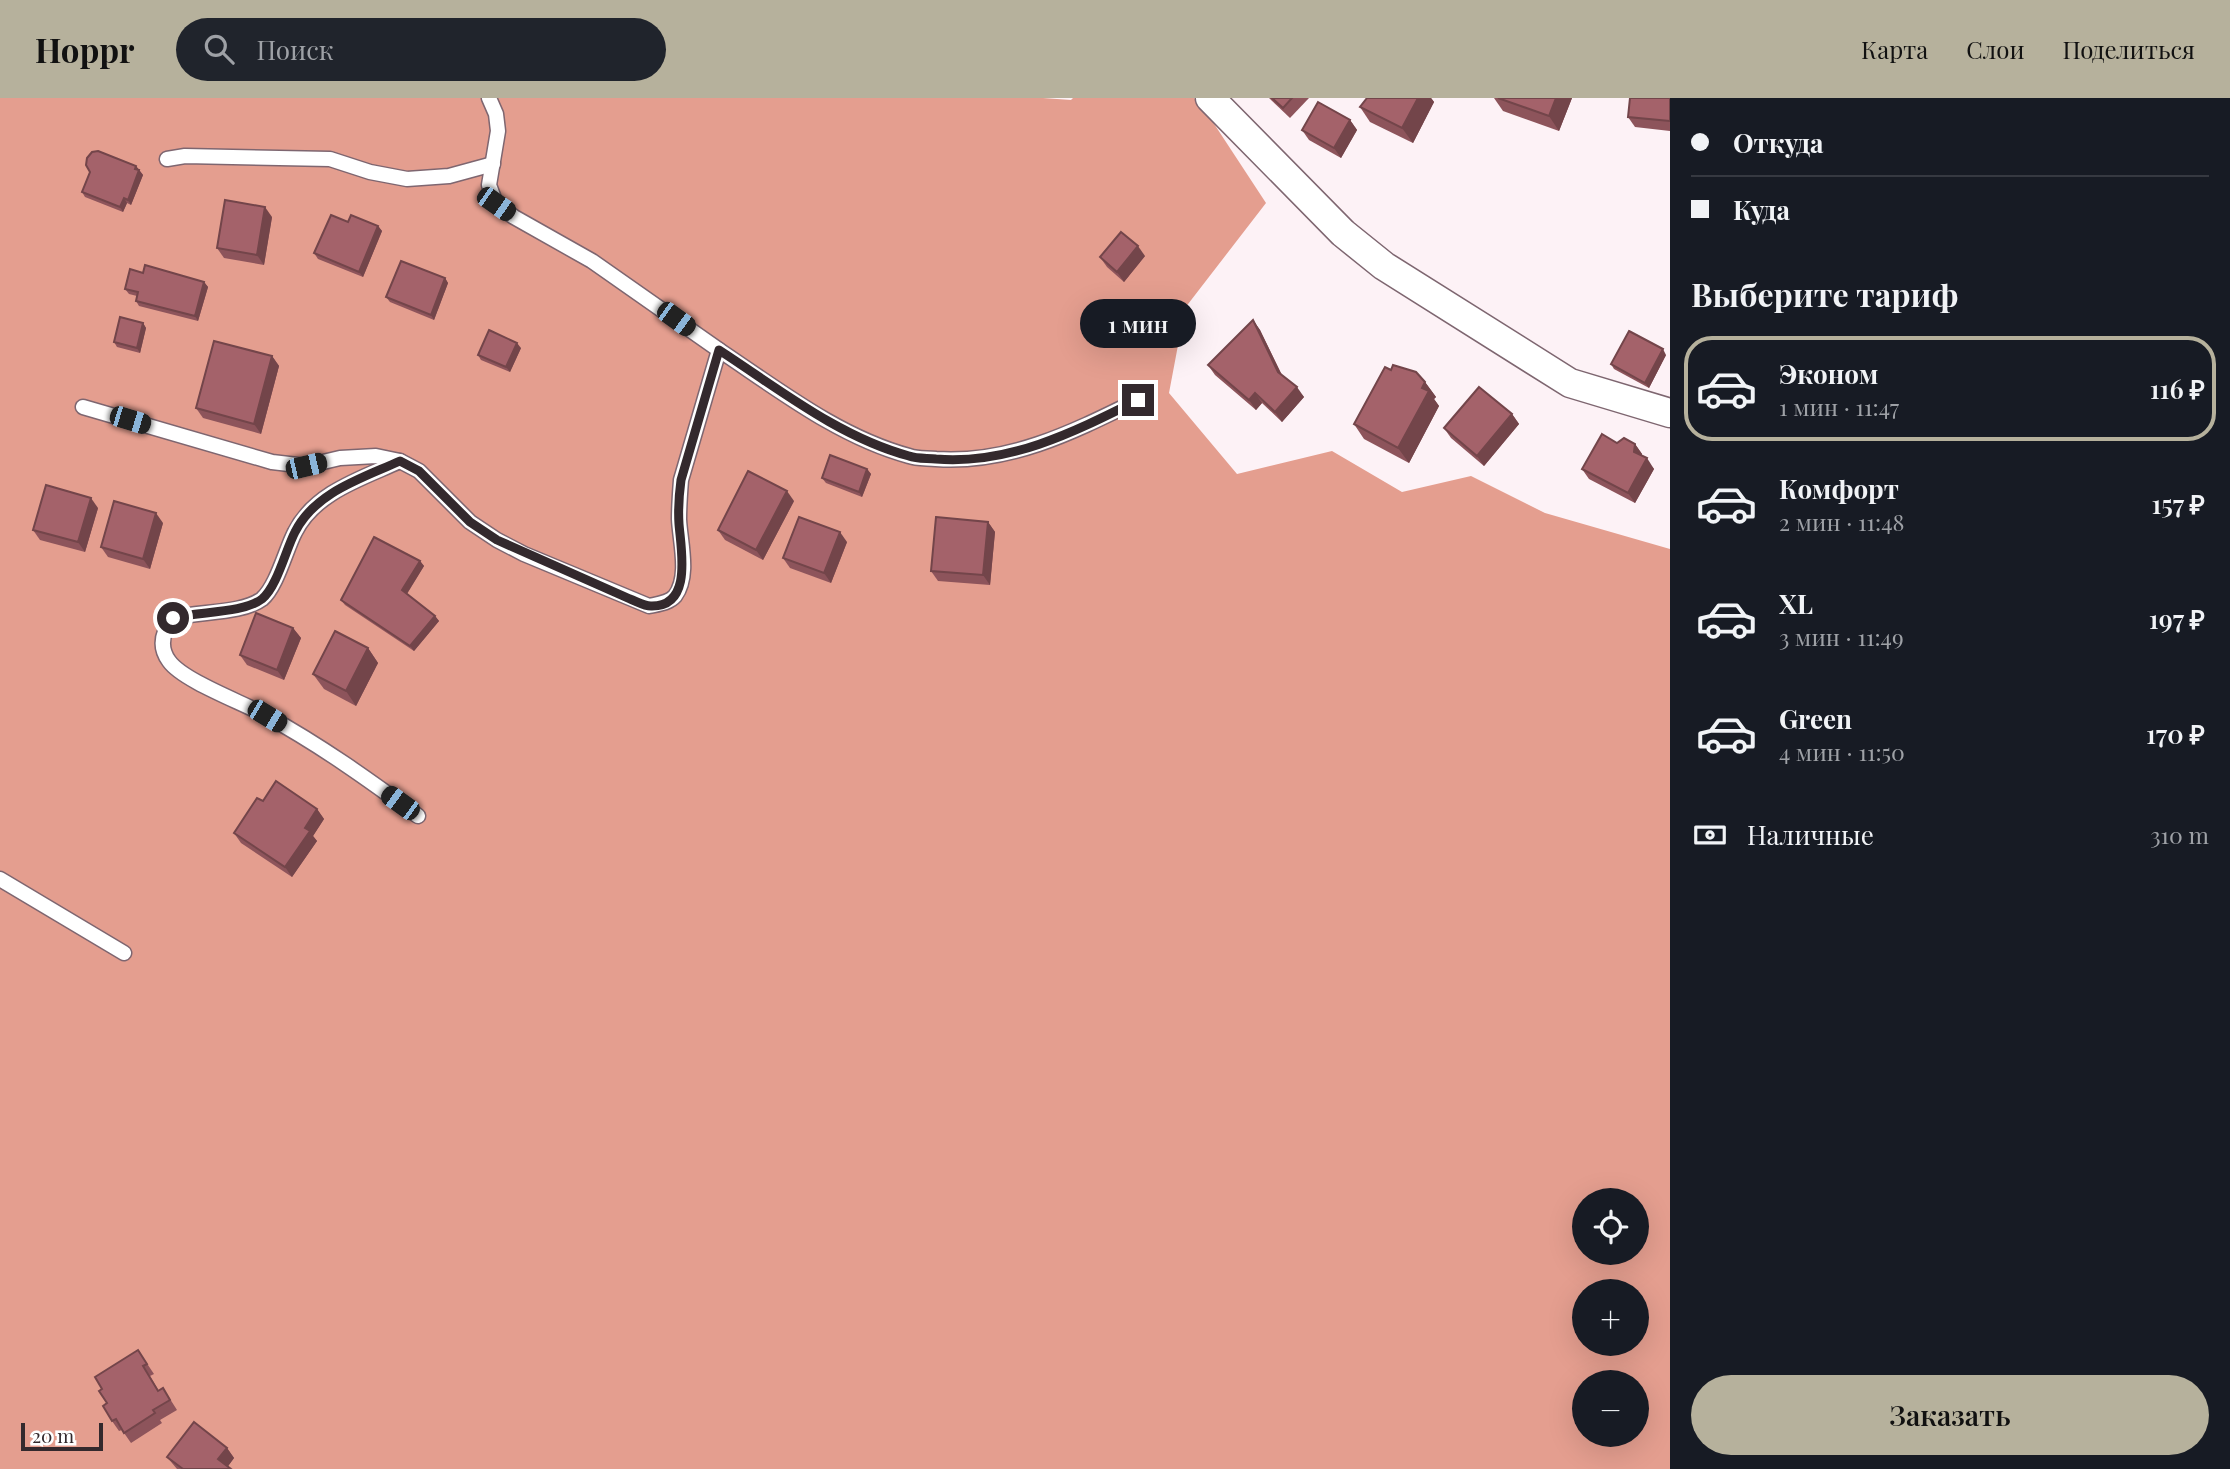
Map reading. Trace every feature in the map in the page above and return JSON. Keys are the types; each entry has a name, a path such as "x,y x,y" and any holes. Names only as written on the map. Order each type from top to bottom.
{"street":[{"path":"1210,98 1343,233 1384,266 1570,383 1670,413"}],"lane":[{"path":"489,98 499,131 489,185 496,204 592,261 817,415 866,440 911,457 954,460 1007,454 1068,435 1138,400"},
{"path":"167,159 185,156 330,159 370,172 407,179 449,176 493,164"},
{"path":"83,407 272,462 306,466 340,458 376,456 400,461 419,471 470,522 497,540 649,606 662,604 673,598 681,580 681,480 719,350"},
{"path":"400,461 335,491 312,508 295,531 284,562 263,598 242,608 193,612 173,618 164,631 163,645 170,662 185,674 267,716 323,750 418,816"},
{"path":"0,879 124,953"}],"shaded area":[{"path":"0,98 1194,98 1203,107 1266,203 1185,308 1169,393 1237,474 1332,451 1402,492 1471,476 1545,513 1670,549 1670,1469 0,1469"}],"building":[{"path":"1272,98 1292,98 1283,108"},
{"path":"1367,98 1418,98 1402,128 1360,107"},
{"path":"1498,98 1556,98 1549,116"},
{"path":"1630,98 1670,98 1670,121 1628,117"},
{"path":"1318,102 1350,120 1334,148 1302,130"},
{"path":"98,151 136,166 135,169 139,170 128,200 124,198 120,207 82,192 90,172 86,165 87,158 92,152"},
{"path":"225,200 265,207 257,255 217,248"},
{"path":"331,215 348,222 351,215 378,226 359,272 314,253"},
{"path":"1121,232 1138,246 1117,272 1100,257"},
{"path":"401,261 445,278 431,315 386,297"},
{"path":"145,265 204,282 195,316 136,301 138,292 125,289 130,269 143,273"},
{"path":"120,317 143,323 137,348 114,342"},
{"path":"1253,320 1278,372 1297,387 1275,412 1255,393 1249,400 1208,365"},
{"path":"489,330 517,343 506,367 478,355"},
{"path":"1629,331 1663,349 1645,383 1611,364"},
{"path":"214,341 272,356 254,424 196,408"},
{"path":"1393,365 1416,372 1425,382 1422,388 1429,391 1398,448 1354,424 1385,367 1391,370"},
{"path":"1479,387 1512,414 1477,456 1444,428"},
{"path":"1602,434 1617,443 1624,438 1635,444 1634,452 1647,458 1628,493 1582,469"},
{"path":"830,455 867,469 859,492 822,478"},
{"path":"748,471 787,491 756,550 718,530"},
{"path":"46,485 91,498 78,542 33,530"},
{"path":"114,501 156,513 143,559 101,547"},
{"path":"799,517 840,532 824,573 783,558"},
{"path":"936,517 988,522 983,575 931,571"},
{"path":"374,537 420,561 402,590 435,616 410,646 341,600"},
{"path":"256,613 293,628 277,670 240,655"},
{"path":"335,631 368,648 346,691 313,674"},
{"path":"276,781 317,809 305,828 310,831 285,867 234,833 257,798 263,801"},
{"path":"138,1350 147,1364 143,1366 158,1391 163,1388 170,1400 124,1433 116,1419 112,1421 103,1406 107,1403 99,1391 102,1389 95,1377"},
{"path":"194,1422 227,1448 218,1459 231,1469 183,1469 167,1457"}],"route":[{"path":"173,618 193,612 242,608 263,598 284,562 295,531 312,508 335,491 400,461 419,471 470,522 497,540 630,599 649,606 662,604 673,598 683,572 679,521 681,480 719,350 817,415 866,440 911,457 954,460 1007,454 1068,435 1138,400"}]}
